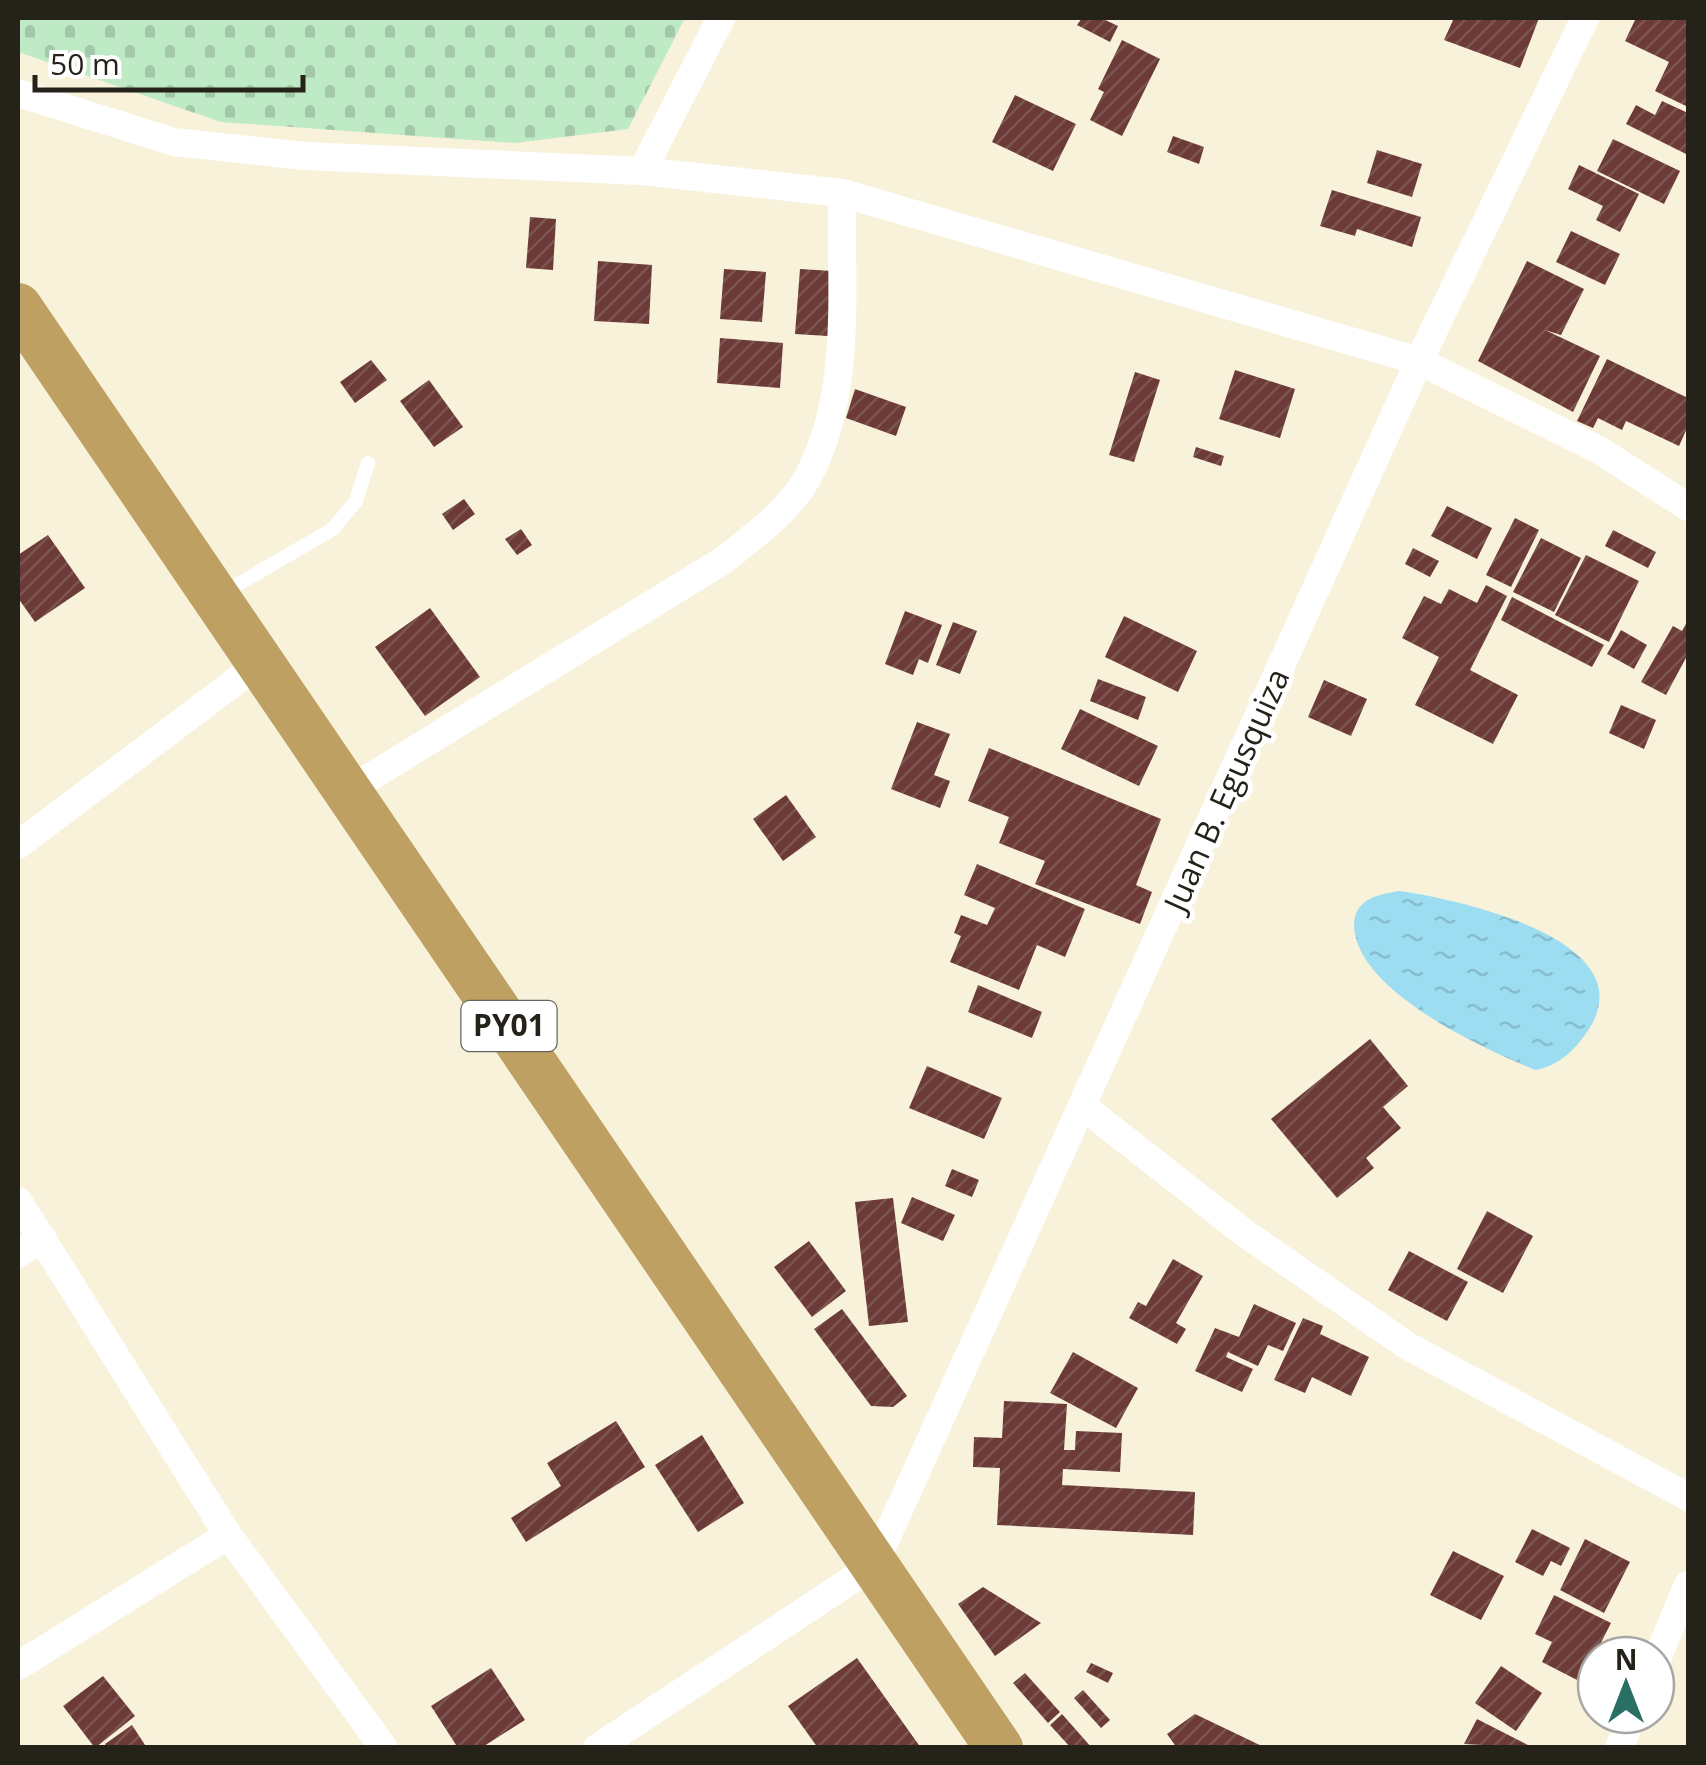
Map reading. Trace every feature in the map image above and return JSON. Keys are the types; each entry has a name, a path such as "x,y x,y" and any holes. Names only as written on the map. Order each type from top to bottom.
{"highway":[{"name":"PY01","path":"30,334 218,596 999,1748"}],"street":[{"path":"642,171 721,18"},
{"name":"Juan B. Egusquiza","path":"874,1565 1085,1108 1419,362 1585,18"},
{"path":"18,93 174,142 305,156 642,171 842,192 1419,362 1600,450 1688,507"},
{"path":"350,790 724,560 768,524 806,481 826,429 839,370 842,192"},
{"path":"18,845 260,662"},
{"path":"1085,1108 1242,1231 1406,1346 1688,1497"},
{"path":"18,1201 228,1534 384,1748"},
{"path":"18,1254 43,1238"},
{"path":"18,1666 228,1534"},
{"path":"598,1748 874,1565"},
{"path":"1667,1635 1688,1584"}],"lane":[{"path":"218,596 333,529 356,502 368,463"}],"green space":[{"path":"18,18 685,18 628,129 515,143 221,122 18,52"}],"water":[{"path":"1400,891 1499,914 1569,948 1591,971 1600,998 1589,1029 1578,1043 1559,1061 1535,1070 1454,1032 1397,993 1375,972 1360,948 1354,924 1364,903"}],"building":[{"path":"1082,18 1101,18 1118,26 1110,42 1077,25"},
{"path":"1454,18 1539,18 1520,68 1444,40"},
{"path":"1636,18 1688,18 1688,107 1655,91 1669,62 1625,41"},
{"path":"1122,40 1160,59 1122,136 1090,120 1104,92 1098,89"},
{"path":"1015,95 1076,124 1053,171 992,142"},
{"path":"1662,101 1688,113 1688,155 1626,124 1636,105 1655,115"},
{"path":"1173,136 1204,147 1199,164 1167,152"},
{"path":"1613,139 1680,171 1664,204 1597,171"},
{"path":"1377,150 1422,164 1412,197 1367,183"},
{"path":"1579,165 1639,194 1620,232 1596,220 1603,206 1568,189"},
{"path":"1332,190 1421,217 1412,247 1357,229 1355,236 1320,226"},
{"path":"530,217 556,219 553,270 526,268"},
{"path":"1571,231 1620,254 1605,285 1556,262"},
{"path":"598,261 652,265 649,324 594,321"},
{"path":"1527,261 1584,289 1561,335 1545,330 1600,356 1573,412 1478,361"},
{"path":"724,269 766,272 762,322 720,319"},
{"path":"800,269 832,271 828,336 795,334"},
{"path":"720,338 783,343 780,388 717,383"},
{"path":"1607,359 1688,398 1688,426 1679,446 1626,421 1622,430 1598,418 1593,428 1577,421"},
{"path":"371,360 387,380 355,403 340,382"},
{"path":"1235,370 1295,389 1280,438 1219,419"},
{"path":"1135,372 1160,380 1134,462 1109,455"},
{"path":"429,380 463,427 434,447 400,401"},
{"path":"855,389 906,407 896,436 846,418"},
{"path":"1196,447 1224,456 1221,466 1193,457"},
{"path":"464,499 475,514 453,530 442,514"},
{"path":"1447,506 1492,528 1477,559 1431,536"},
{"path":"1515,518 1539,530 1511,587 1486,575"},
{"path":"521,529 532,545 517,555 505,539"},
{"path":"1613,530 1656,552 1648,568 1605,546"},
{"path":"48,535 85,588 35,622 18,598 18,555"},
{"path":"1541,538 1581,558 1554,612 1513,592"},
{"path":"1413,548 1439,561 1430,577 1405,564"},
{"path":"1586,555 1639,581 1609,642 1555,615"},
{"path":"1486,585 1507,596 1470,670 1518,695 1493,744 1415,705 1439,657 1402,638 1424,596 1441,604 1449,589 1477,603"},
{"path":"1512,597 1604,645 1592,667 1501,620"},
{"path":"430,608 480,677 425,716 375,647"},
{"path":"905,611 942,625 928,663 919,659 913,675 885,664"},
{"path":"1124,616 1197,651 1178,692 1105,657"},
{"path":"1688,620 1688,654 1666,695 1641,682 1673,626 1682,631"},
{"path":"953,622 977,631 960,674 936,665"},
{"path":"1621,630 1647,645 1634,669 1607,654"},
{"path":"1098,679 1146,697 1138,720 1090,701"},
{"path":"1324,680 1367,699 1351,736 1308,717"},
{"path":"1621,705 1656,720 1644,749 1609,733"},
{"path":"1080,709 1158,746 1139,786 1061,749"},
{"path":"917,722 950,734 934,775 950,781 940,808 891,789"},
{"path":"989,748 1161,819 1136,885 1152,892 1140,924 1035,884 1045,861 999,843 1009,817 968,801"},
{"path":"786,795 816,837 783,861 753,819"},
{"path":"977,864 1085,909 1065,957 1037,945 1019,990 950,962 961,936 954,933 961,915 987,925 995,908 964,895"},
{"path":"978,985 1042,1012 1032,1038 968,1012"},
{"path":"1370,1039 1408,1086 1383,1107 1401,1128 1366,1158 1374,1168 1337,1198 1271,1119"},
{"path":"927,1066 1002,1098 984,1139 909,1108"},
{"path":"952,1169 979,1180 972,1197 945,1186"},
{"path":"912,1197 955,1215 943,1241 901,1223"},
{"path":"893,1198 908,1322 869,1326 855,1202"},
{"path":"1487,1211 1533,1236 1503,1293 1457,1269"},
{"path":"809,1241 846,1291 812,1317 774,1267"},
{"path":"1409,1251 1468,1282 1447,1321 1388,1290"},
{"path":"1173,1259 1203,1276 1176,1323 1186,1329 1177,1344 1129,1318 1138,1302 1146,1306"},
{"path":"1254,1304 1296,1323 1283,1351 1268,1345 1258,1366 1228,1352 1226,1357 1253,1369 1242,1392 1195,1371 1215,1328 1239,1337"},
{"path":"842,1309 907,1396 893,1407 871,1406 814,1329"},
{"path":"1303,1318 1323,1326 1320,1334 1369,1357 1351,1396 1312,1377 1305,1393 1274,1380"},
{"path":"1073,1352 1138,1388 1116,1428 1050,1393"},
{"path":"1004,1401 1067,1404 1064,1450 1075,1450 1076,1431 1122,1433 1120,1472 1063,1469 1062,1485 1195,1492 1193,1535 997,1525 1000,1468 973,1467 974,1437 1002,1438"},
{"path":"616,1421 645,1467 526,1542 511,1518 561,1486 547,1463"},
{"path":"702,1435 744,1503 698,1532 655,1465"},
{"path":"1532,1529 1570,1548 1561,1566 1551,1561 1543,1576 1515,1562"},
{"path":"1585,1539 1630,1562 1604,1613 1560,1590"},
{"path":"1453,1551 1504,1576 1481,1620 1430,1595"},
{"path":"983,1587 1041,1623 995,1656 958,1604"},
{"path":"1554,1595 1611,1623 1605,1635 1576,1635 1576,1679 1542,1662 1552,1642 1535,1634"},
{"path":"857,1658 921,1748 818,1748 788,1706"},
{"path":"1091,1663 1113,1673 1108,1683 1086,1672"},
{"path":"1501,1666 1542,1693 1516,1731 1475,1703"},
{"path":"491,1668 525,1720 481,1748 458,1748 431,1706"},
{"path":"1025,1673 1060,1712 1048,1723 1013,1683"},
{"path":"103,1676 135,1716 95,1748 63,1706"},
{"path":"1083,1690 1110,1720 1101,1728 1074,1698"},
{"path":"1062,1714 1092,1748 1071,1748 1050,1725"},
{"path":"1195,1714 1266,1748 1177,1748 1167,1734"},
{"path":"1477,1719 1534,1748 1464,1744"},
{"path":"132,1725 147,1748 108,1748 105,1744"}]}
